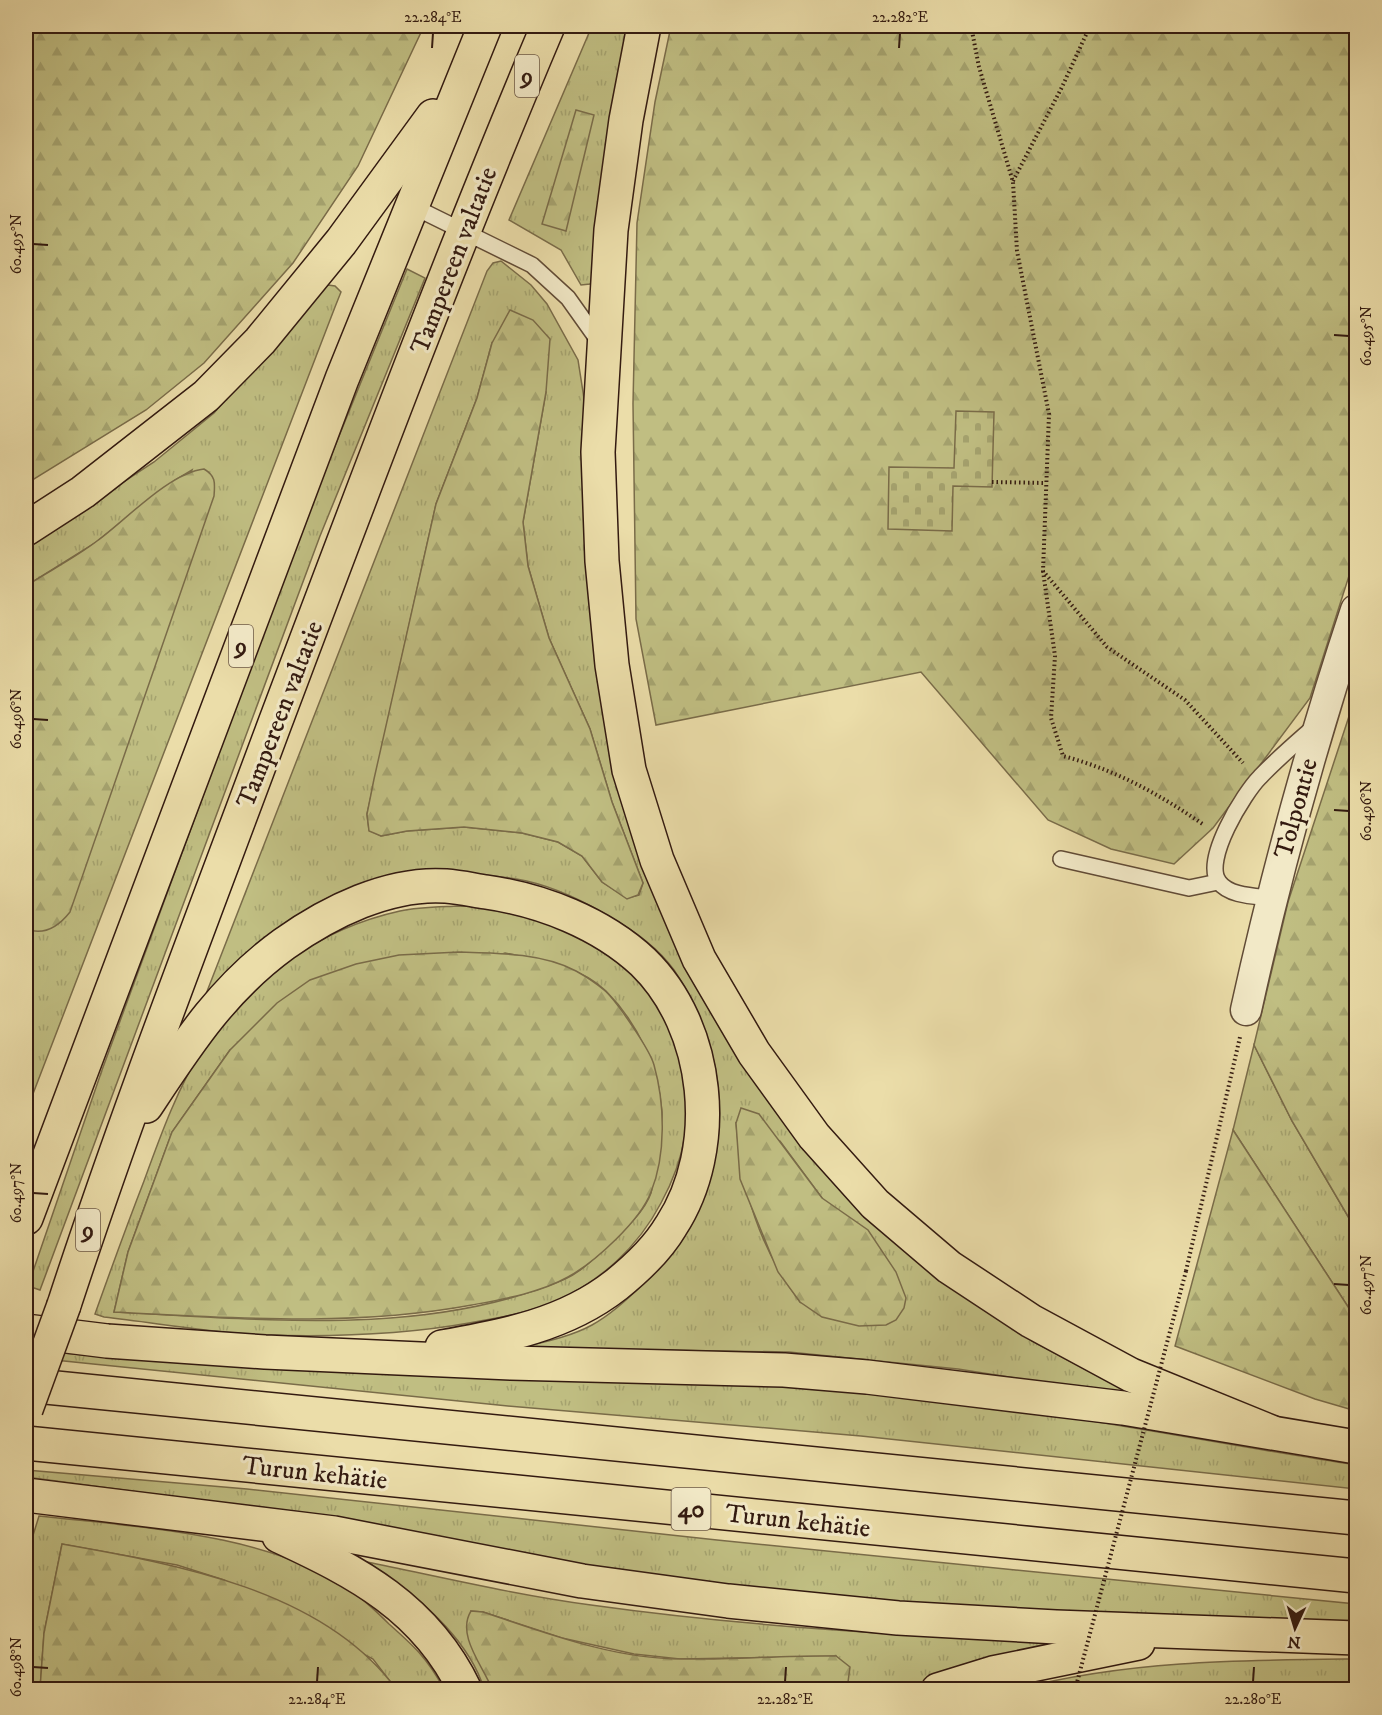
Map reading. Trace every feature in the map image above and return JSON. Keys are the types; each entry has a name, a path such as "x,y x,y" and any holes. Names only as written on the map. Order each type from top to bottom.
{"highway":[{"name":"9","path":"26,1218 342,379 410,205 485,26"},
{"name":"Tampereen valtatie","path":"26,1409 64,1305 113,1155 372,465 548,26"},
{"path":"644,26 626,120 611,230 598,452 602,561 612,665 629,770 657,860 699,959 754,1053 814,1136 875,1204 949,1267 1031,1321 1131,1375 1271,1432"},
{"path":"26,529 83,492 206,396 260,341 342,242 463,76"},
{"path":"113,1155 200,1024 233,988 284,944 338,912 392,892 445,886 520,897 598,929 616,940 642,962 666,989 689,1034 699,1067 703,1114 698,1151 690,1181 672,1226 630,1273 597,1298 564,1315 528,1329 500,1336 384,1357"},
{"path":"26,1331 118,1341 384,1357 784,1370 855,1376 1123,1408 1356,1447"},
{"name":"40","path":"26,1385 1356,1518"},
{"name":"Turun kehätie","path":"26,1443 1356,1576"},
{"path":"26,1495 334,1533 582,1581 728,1601 898,1618 1356,1638"},
{"path":"253,1524 363,1577 392,1598 432,1638 450,1660 465,1689"},
{"path":"938,1689 993,1673 1195,1632"}],"street":[{"name":"Tolpontie","path":"1246,1010 1270,898 1319,723 1356,610"}],"lane":[{"path":"410,205 532,265 568,298 605,351"},
{"path":"1270,898 1231,890 1218,882 1214,872 1214,859 1222,838 1258,779 1319,723"},
{"path":"1061,859 1189,888 1218,882"}],"path":[{"path":"971,26 979,67 1012,182 1017,251 1049,414 1043,571 1055,656 1051,718 1063,756 1100,766 1166,799 1222,838"},
{"path":"1012,182 1062,87 1090,26"},
{"path":"992,482 1045,483"},
{"path":"1043,571 1107,647 1185,700 1258,779"},
{"path":"1075,1689 1185,1271 1246,1010"}],"green space":[{"path":"26,26 424,26 358,166 293,263 204,363 146,410 26,484"},
{"path":"592,26 632,26 595,278 590,284 581,285 561,250 509,220"},
{"path":"671,26 1356,26 1356,554 1310,698 1213,828 1174,864 1111,849 1048,820 921,672 656,725 636,619 633,404 637,223 655,102"},
{"path":"576,110 594,115 566,231 542,224"},
{"path":"501,261 531,285 547,304 578,360 588,424 590,582 712,1002 991,1311 1032,1341 1130,1393 1078,1388 958,1369 789,1352 519,1348 566,1336 592,1325 620,1306 644,1283 674,1249 696,1213 711,1174 719,1133 719,1091 711,1050 696,1009 674,970 640,936 569,895 527,881 482,875 405,875 372,880 319,902 278,928 240,959 206,994 487,271 493,263","holes":["492,343 546,392 523,522 528,566 549,638 590,729 612,802 643,883 639,895 627,898 602,882 582,856 558,842 522,833 464,827 407,831 381,836 369,830 367,814 436,504 477,398","736,1123 780,1141 822,1198 800,1302 774,1260 755,1217 743,1172"]},
{"path":"407,269 425,278 320,536 40,1290 28,1286 102,1070 302,527"},
{"path":"328,285 335,286 341,292 26,1112 26,929 33,932 192,470 175,480 95,543 26,586 26,546 154,462 214,413 319,291"},
{"path":"510,310 533,320 550,339 546,392 523,522 528,566 549,638 590,729 612,802 643,883 638,895 627,899 602,882 582,856 558,842 522,833 464,827 407,831 381,836 369,831 367,814 374,779 436,504 477,398 492,343"},
{"path":"956,411 994,412 992,487 953,486 952,531 888,529 889,467 954,468"},
{"path":"204,469 211,474 214,480 214,496 70,912 61,922 51,928 39,931 26,929 26,586 89,547 162,488 191,472"},
{"path":"1356,695 1356,1230 1292,1121 1254,1045 1288,902"},
{"path":"459,906 511,910 527,914 586,940 622,964 652,995 664,1013 682,1067 687,1103 685,1137 669,1187 652,1219 630,1248 603,1273 556,1301 524,1312 444,1327 393,1333 317,1336 266,1335 205,1330 95,1314 157,1146 186,1077 205,1044 243,997 290,959 343,930 400,911","holes":["505,953 571,969 584,975 606,991 637,1031 656,1079 662,1117 651,1193 632,1222 593,1260 565,1279 512,1298 457,1310 400,1317 284,1320 114,1312 128,1252 172,1132 230,1050"]},
{"path":"459,952 534,957 576,971 609,995 646,1048 658,1080 662,1113 659,1162 656,1178 645,1203 616,1240 579,1270 557,1283 521,1295 427,1312 293,1319 114,1312 128,1252 172,1132 230,1050 277,1003 310,980 356,964 399,955"},
{"path":"1254,1045 1292,1121 1356,1230 1356,1319 1233,1130"},
{"path":"741,1108 759,1114 822,1198 868,1230 896,1272 906,1298 904,1308 896,1320 886,1325 859,1326 822,1317 800,1302 778,1272 740,1179 736,1123"},
{"path":"1233,1130 1356,1319 1356,1411 1315,1399 1175,1346"},
{"path":"26,1349 246,1367 394,1374 772,1385 927,1397 1050,1414 1356,1465 1356,1489 861,1436 508,1406 26,1357"},
{"path":"26,1470 247,1489 717,1540 1356,1604 1356,1622 1174,1618 843,1599 636,1574 244,1506 26,1477"},
{"path":"39,1516 159,1529 242,1545 282,1556 319,1572 356,1595 420,1654 444,1689 396,1689 373,1659 224,1580 177,1565 62,1544 44,1633 40,1689 26,1690 26,1558"},
{"path":"62,1544 152,1561 199,1573 245,1587 289,1605 329,1627 366,1655 396,1689 40,1689 44,1633"},
{"path":"367,1562 535,1596 650,1613 829,1630 1067,1642 982,1662 901,1689 843,1689 848,1682 836,1656 680,1659 634,1654 562,1638 483,1612 471,1611 492,1689 484,1689 476,1670 452,1633 419,1601"},
{"path":"471,1611 483,1612 580,1643 631,1655 700,1659 836,1656 850,1667 848,1682 843,1690 492,1689 469,1640 467,1620"},
{"path":"1356,1659 1356,1689 1018,1689 1060,1679 1144,1667 1229,1661"}]}
